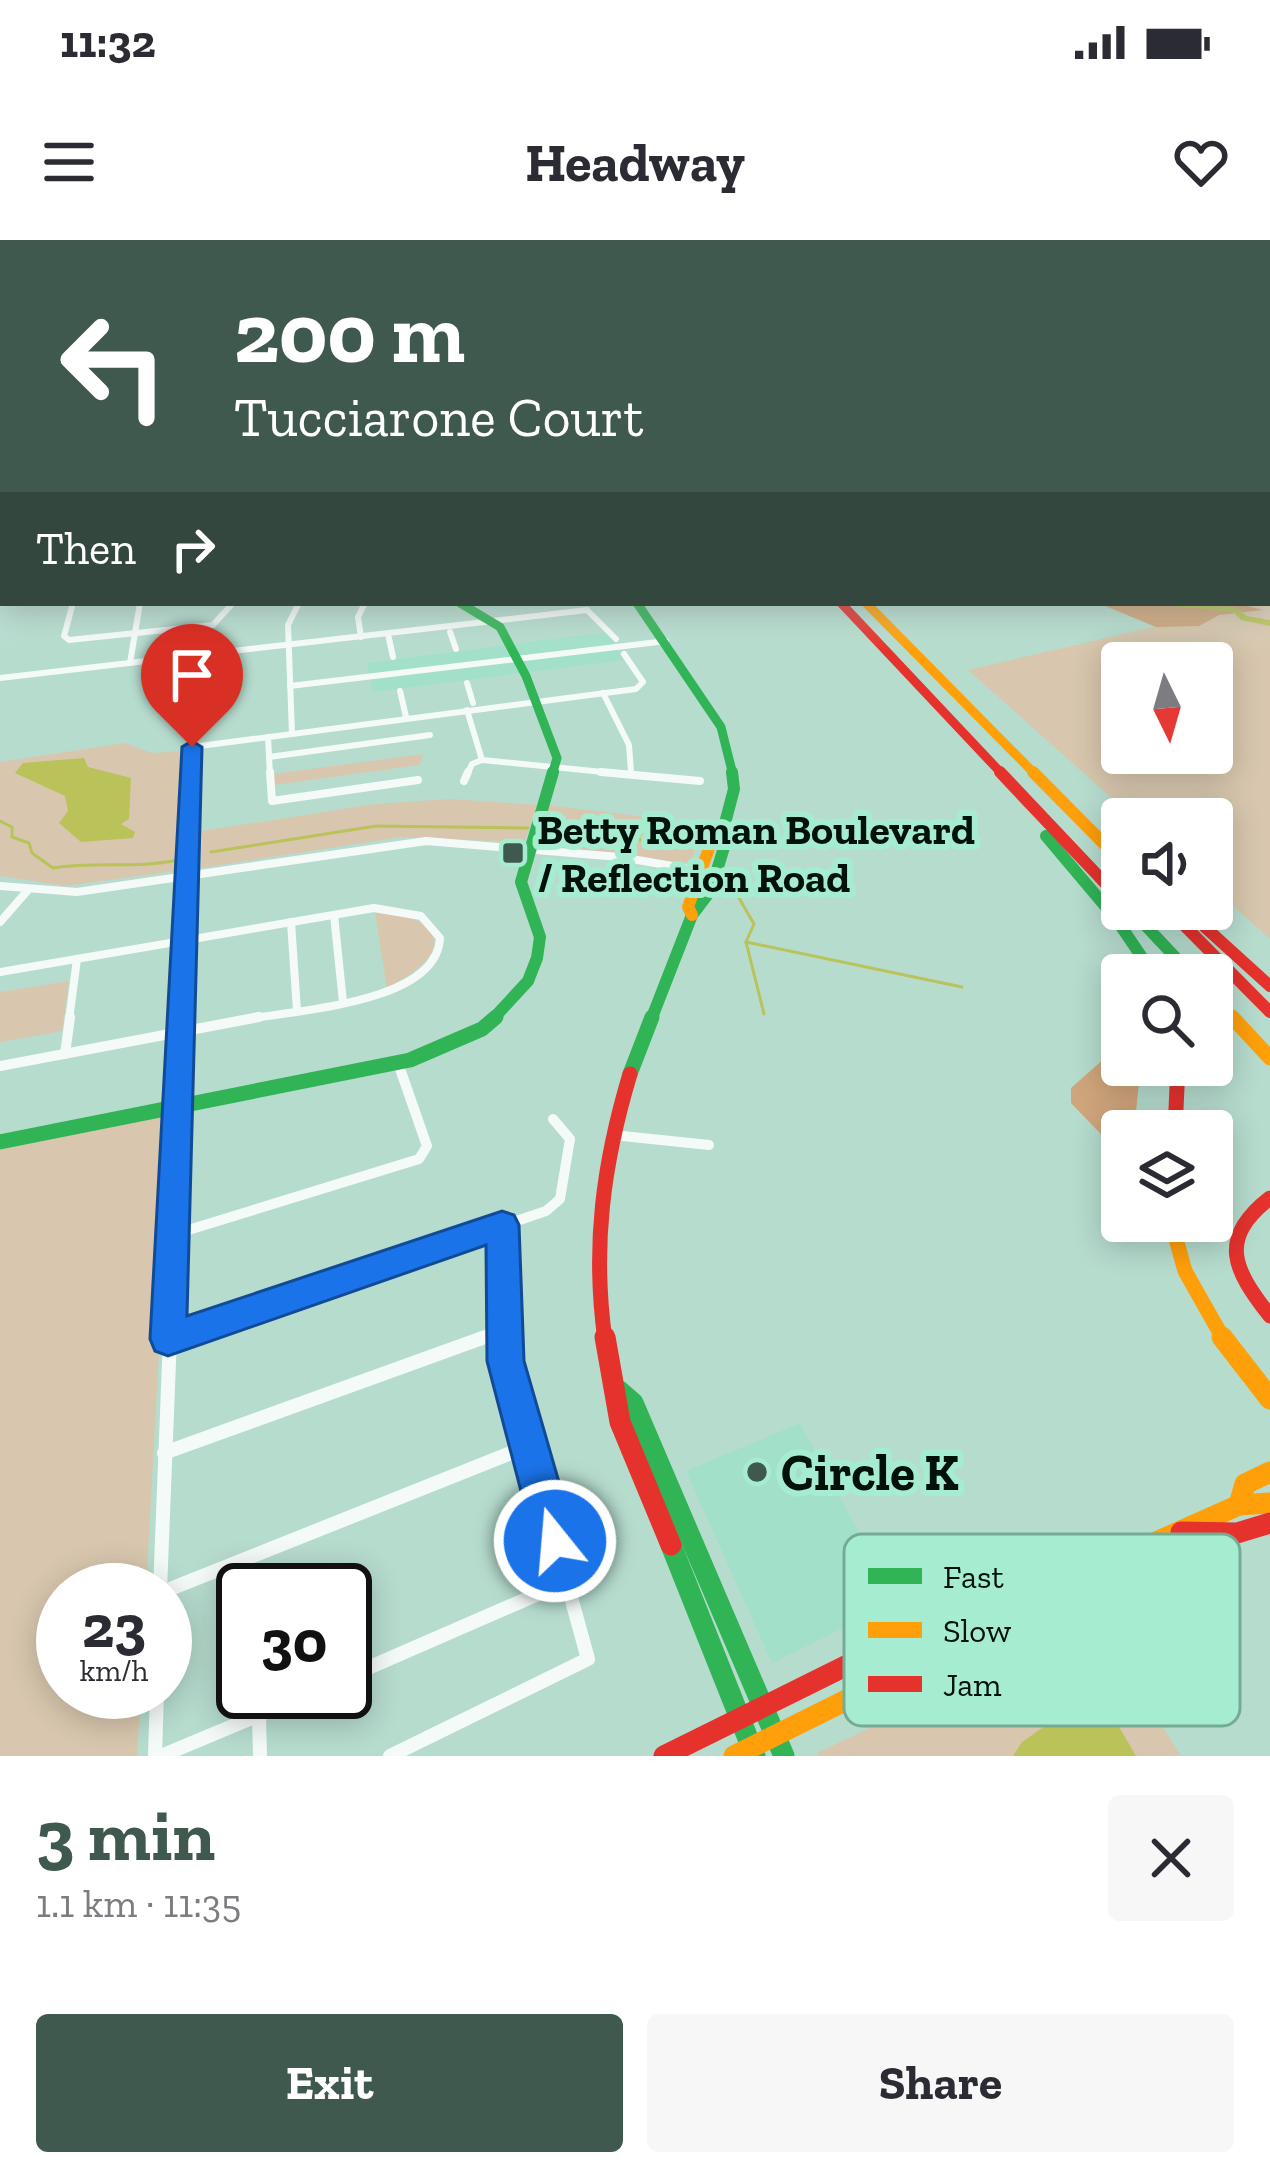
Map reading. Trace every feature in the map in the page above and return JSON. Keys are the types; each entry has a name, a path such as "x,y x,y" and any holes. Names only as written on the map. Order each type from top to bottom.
{"main road":[{"path":"0,1142 441,1051 482,1029 528,981 540,938 521,882 557,766 517,659 495,621 466,606"},
{"path":"640,606 667,641 730,749 734,789 724,826 716,832 707,875 688,907 692,916 609,1134 596,1225 595,1281 622,1427 753,1752"},
{"path":"844,606 1101,879"},
{"path":"869,606 1101,840"},
{"path":"992,766 1138,954"},
{"path":"1057,794 1101,832"},
{"path":"1150,930 1172,954"},
{"path":"1189,930 1270,1012"},
{"path":"1208,930 1270,986"},
{"path":"1233,1018 1270,1058"},
{"path":"1270,1198 1254,1205 1239,1222 1233,1244 1238,1269 1270,1316"},
{"path":"1175,1242 1204,1308 1270,1400"},
{"path":"618,1390 633,1403 784,1756"},
{"path":"1238,1505 1245,1484 1270,1472"},
{"path":"1176,1534 1238,1505 1270,1503"},
{"path":"1181,1532 1237,1533 1270,1522"},
{"path":"664,1756 844,1666"},
{"path":"734,1756 753,1752 775,1735 844,1701"}],"street":[{"path":"72,606 65,640 216,624 230,606"},
{"path":"130,663 140,606"},
{"path":"292,734 288,621 297,606"},
{"path":"361,637 358,617 364,606"},
{"path":"548,606 557,614"},
{"path":"0,678 587,610 606,624 613,644"},
{"path":"450,632 456,650"},
{"path":"388,634 393,657"},
{"path":"290,686 667,641"},
{"path":"162,1563 192,747 470,706 636,689 643,682 623,654"},
{"path":"467,683 482,760"},
{"path":"400,691 406,718"},
{"path":"603,693 629,745 631,772"},
{"path":"269,757 430,735"},
{"path":"268,737 272,801 418,780"},
{"path":"464,781 472,764 482,760 700,781"},
{"path":"0,886 77,892 397,842 602,856 741,881"},
{"path":"0,922 28,890"},
{"path":"0,972 374,908 412,911 437,928 443,949 428,974 407,986 0,1066"},
{"path":"334,915 343,1002"},
{"path":"291,922 297,1011"},
{"path":"65,1054 77,958"},
{"path":"172,1235 419,1159 427,1146 398,1063"},
{"path":"168,1339 546,1211 560,1198 570,1139 554,1119"},
{"path":"609,1134 709,1145"},
{"path":"390,1756 588,1659 526,1448 502,1331 502,1225"},
{"path":"164,1453 502,1331"},
{"path":"192,1579 526,1448"},
{"path":"372,1666 568,1581"},
{"path":"157,1719 158,1756 251,1719"},
{"path":"259,1719 260,1756"}],"shaded area":[{"path":"1105,606 1263,610 1219,615 1199,626 1156,627"},
{"path":"1244,606 1270,606 1270,939 1233,906 1233,798 1111,798 968,670"},
{"path":"608,632 623,660 373,692 367,663"},
{"path":"125,743 152,753 182,751 174,871 66,886 0,876 0,762"},
{"path":"424,754 419,765 274,785 273,774"},
{"path":"84,758 88,767 131,778 129,819 121,824 135,832 133,838 81,842 59,823 68,811 65,796 15,773 23,763"},
{"path":"450,799 538,805 524,842 401,837 201,868 202,831 375,804"},
{"path":"546,805 706,824 691,860 683,864 531,849"},
{"path":"393,912 428,929 434,948 417,969 387,988 375,913"},
{"path":"69,981 62,1031 0,1042 0,992"},
{"path":"1101,1061 1101,1086 1139,1086 1136,1110 1101,1110 1101,1134 1071,1103 1071,1088"},
{"path":"172,1114 147,1563 36,1563 36,1719 139,1719 137,1756 0,1756 0,1148"},
{"path":"800,1423 860,1534 844,1534 844,1628 772,1663 686,1471"},
{"path":"874,1726 1162,1726 1181,1756 818,1756"},
{"path":"1045,1726 1119,1726 1136,1756 1013,1756 1022,1742"}],"waterway":[{"path":"1200,606 1236,610 1244,618 1270,623"},
{"path":"0,821 12,827 12,837 29,843 32,853 53,868 178,860"},
{"path":"211,852 376,826 528,828"},
{"path":"553,829 618,834 673,848"},
{"path":"739,898 754,924 746,942"},
{"path":"746,942 962,987"},
{"path":"746,942 764,1014"}],"traffic: fast":[{"path":"0,1142 410,1060 482,1029 509,1006 528,981 537,958 540,937 521,882 557,758 526,676 500,627 465,606"},
{"path":"630,1074 692,915 711,890 728,834 724,827 734,789 730,749 721,727 639,606"},
{"path":"1046,836 1140,954"},
{"path":"1150,930 1172,954"},
{"path":"618,1390 633,1403 784,1756"},
{"path":"671,1545 755,1756"}],"traffic: slow":[{"path":"869,606 1101,841"},
{"path":"692,915 688,907 715,832 724,827"},
{"path":"1233,1018 1270,1058"},
{"path":"1176,1242 1196,1294 1222,1338 1270,1399"},
{"path":"1239,1505 1245,1484 1270,1472"},
{"path":"1174,1534 1239,1505 1270,1503"},
{"path":"734,1756 844,1701"}],"traffic: jam":[{"path":"844,606 1101,879"},
{"path":"1189,930 1270,1012"},
{"path":"1208,930 1270,986"},
{"path":"630,1074 606,1164 598,1278 620,1422 671,1545"},
{"path":"1176,1110 1177,1086"},
{"path":"1270,1198 1252,1212 1236,1240 1240,1269 1270,1316"},
{"path":"1181,1532 1237,1533 1270,1523"},
{"path":"664,1756 844,1667"}],"place":[{"name":"Betty Roman Boulevard / Reflection Road","path":"513,853"},
{"name":"Circle K","path":"757,1472"}],"route":[{"path":"192,747 168,1339 502,1225 506,1361 555,1541"}]}
